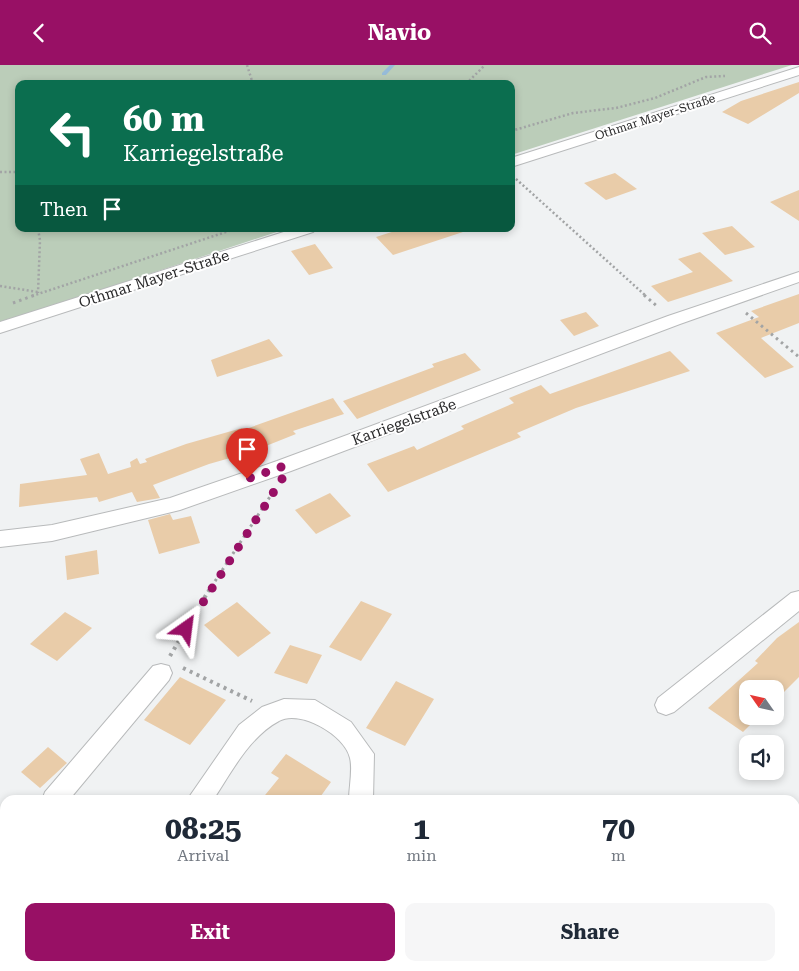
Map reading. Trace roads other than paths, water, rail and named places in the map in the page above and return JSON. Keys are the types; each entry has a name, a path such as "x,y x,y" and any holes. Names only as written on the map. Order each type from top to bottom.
{"street":[{"name":"Othmar Mayer-Straße","path":"515,162 799,71"},
{"name":"Othmar Mayer-Straße","path":"0,328 299,232"},
{"name":"Karriegelstraße","path":"0,539 52,533 173,505 284,466 730,300 799,277"},
{"path":"666,705 799,599"},
{"path":"58,795 164,667"},
{"path":"203,795 247,732 270,714 284,709 315,710 343,729 362,754 361,795"}],"waterway":[{"path":"384,74 393,65"}]}
